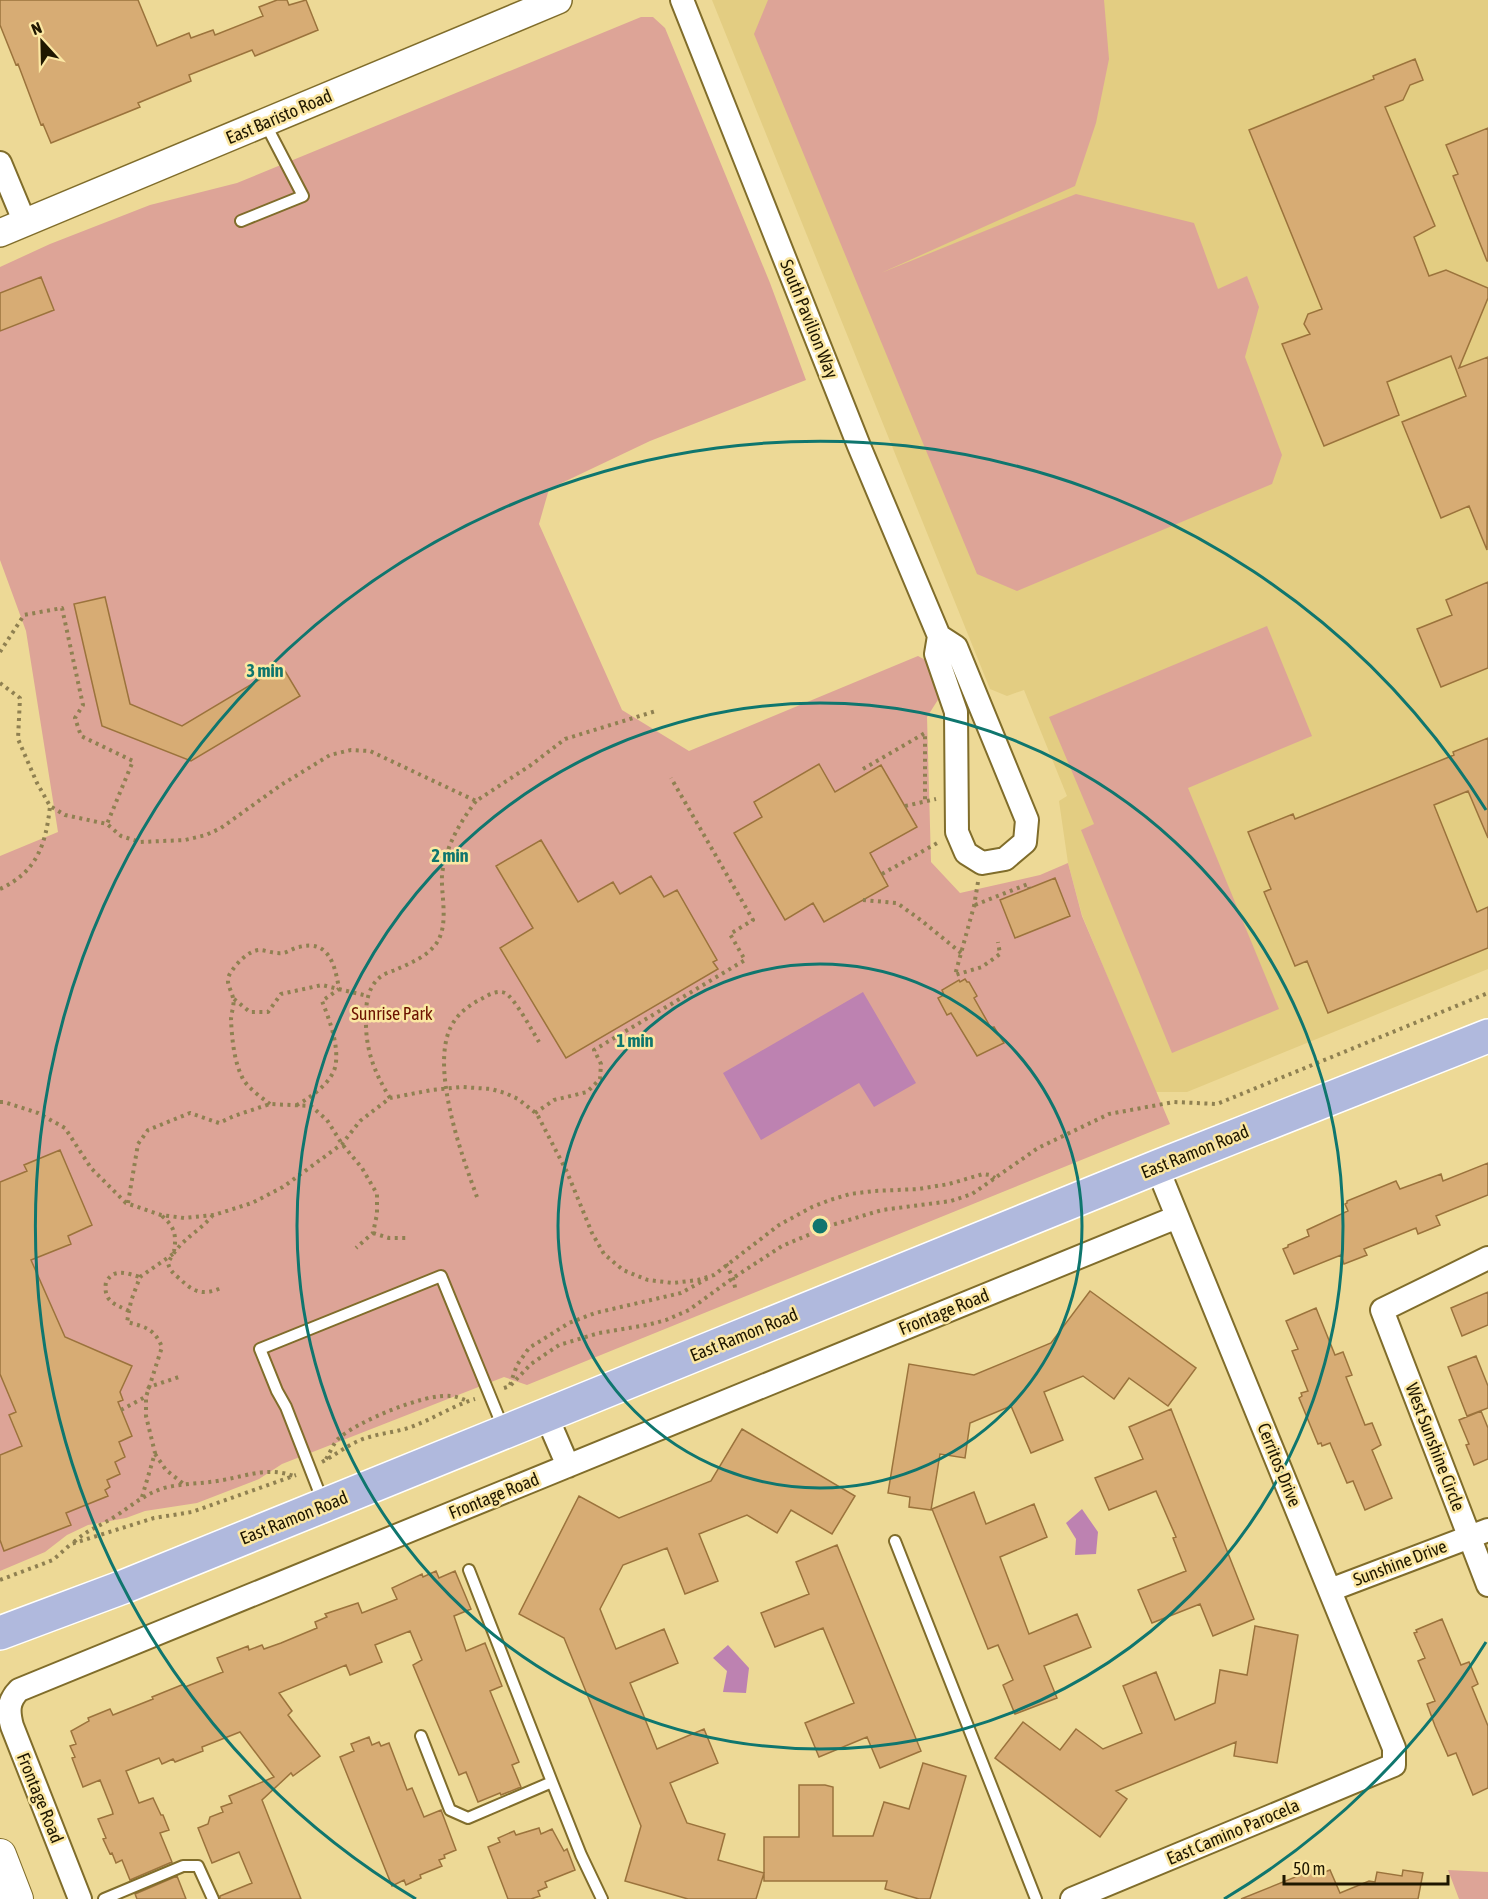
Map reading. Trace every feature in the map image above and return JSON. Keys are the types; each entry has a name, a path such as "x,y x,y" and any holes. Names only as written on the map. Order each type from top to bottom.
{"main road":[{"name":"East Ramon Road","path":"0,1633 123,1587 1157,1167 1488,1036"},
{"path":"0,1855 18,1899"}],"street":[{"name":"East Baristo Road","path":"0,233 558,0"},
{"name":"South Pavilion Way","path":"682,0 859,446 939,636 936,654 956,712 957,832"},
{"path":"0,163 25,223"},
{"name":"South Pavilion Way","path":"939,636 956,647 1027,820 1025,842 1005,859 982,863"},
{"path":"957,832 966,853 982,863"},
{"name":"Cerritos Drive","path":"1157,1167 1394,1748 1395,1765"},
{"name":"Frontage Road","path":"80,1899 12,1726 9,1706 19,1690 1177,1217"},
{"name":"West Sunshine Circle","path":"1488,1258 1382,1310 1479,1534 1488,1585"},
{"path":"546,1415 568,1466"},
{"name":"Sunshine Drive","path":"1330,1590 1479,1534"},
{"name":"East Camino Parocela","path":"1072,1899 1395,1765"}],"lane":[{"path":"241,221 303,195 265,123"},
{"path":"324,1505 260,1349 441,1276 505,1431"},
{"path":"895,1541 1036,1899"},
{"path":"469,1570 581,1855 602,1899"},
{"path":"421,1736 450,1810 468,1818 552,1782"},
{"path":"104,1899 183,1866 198,1866 213,1899"}],"path":[{"path":"0,652 24,615 62,608 83,705 75,718 81,736 133,761 107,824"},
{"path":"0,683 20,698 18,739 37,783 50,806 64,815 107,824 121,836 140,842 185,840 206,835 221,828 281,785 330,755 351,750 370,751 476,801"},
{"path":"390,1098 380,1082 366,1038 368,996 370,989 380,977 430,952 440,937 444,913 442,875 447,852 464,816 476,801 531,765 565,739 656,711"},
{"path":"863,769 925,733 925,801"},
{"path":"535,1113 554,1100 587,1092 600,1079 601,1064 594,1050 745,960 730,934 753,920 670,778"},
{"path":"904,806 957,794"},
{"path":"0,889 30,868 41,850 48,829 50,806"},
{"path":"882,874 957,832"},
{"path":"982,863 974,906 955,975 982,966 1000,954 998,942"},
{"path":"974,906 1028,884 1029,888"},
{"path":"863,900 897,903 961,953"},
{"path":"339,989 332,960 323,949 312,945 298,947 282,954 258,950 247,955 229,974 227,982 234,999 250,1012 268,1012 281,994 322,985 368,996"},
{"path":"295,1106 312,1097 326,1083 335,1068 337,1061 333,1034 322,1001 339,989"},
{"path":"477,1197 456,1138 446,1089 445,1052 449,1030 462,1012 483,998 499,992 508,994 539,1042"},
{"path":"71,1544 154,1518 192,1512 295,1476 354,1442 409,1428 468,1401 510,1386 531,1364 559,1345 599,1333 647,1326 689,1310 782,1246 804,1236 882,1210 951,1201 972,1194 1038,1148 1109,1114 1174,1102 1217,1104 1488,993"},
{"path":"234,999 231,1014 232,1036 239,1068 243,1079 270,1104"},
{"path":"0,1102 38,1113 65,1128 91,1168 128,1203 161,1215 184,1218 214,1215 252,1203 284,1187 342,1143 360,1121 390,1098 446,1089 477,1087 498,1091 518,1099 535,1113 567,1172 595,1238 604,1254 613,1263 635,1275 660,1282 686,1282 714,1275"},
{"path":"128,1203 138,1144 148,1130 190,1113 219,1123 270,1104 311,1106 327,1120 362,1168 376,1194 377,1214 373,1233 356,1248"},
{"path":"510,1386 517,1365 529,1348 570,1323 595,1313 681,1293 702,1283 779,1225 812,1207 850,1194 919,1189 949,1184 983,1174 995,1178"},
{"path":"161,1215 174,1228 176,1236 173,1253 168,1263 170,1268 188,1288 194,1291 210,1292 221,1288"},
{"path":"186,1485 166,1470 155,1453 146,1416 146,1397 162,1347 158,1337 152,1331 127,1322 140,1277 173,1253 185,1239 206,1224 214,1215"},
{"path":"373,1233 389,1238 409,1238"},
{"path":"726,1264 733,1278 736,1292"},
{"path":"129,1311 107,1298 106,1282 114,1273 121,1272 140,1277"},
{"path":"149,1387 182,1376"},
{"path":"326,1460 337,1440 353,1429 397,1408 423,1398 436,1396 450,1396 468,1401"},
{"path":"121,1410 146,1397"},
{"path":"141,1497 155,1453"},
{"path":"0,1580 53,1560 84,1533 115,1517 141,1497 164,1488 222,1481 266,1471 295,1476"}],"shaded area":[{"path":"712,0 1488,0 1488,969 1187,1092 1155,1092 1082,915 1068,863 1059,801 1067,796 1024,690 1007,696 990,689"},
{"path":"863,992 916,1083 874,1107 859,1083 761,1140 723,1073"},
{"path":"1082,1509 1098,1532 1096,1554 1075,1555 1076,1539 1066,1523"},
{"path":"728,1645 749,1668 746,1693 723,1692 727,1671 713,1658"}],"green space":[{"path":"768,0 1104,0 1109,59 1096,123 1075,186 881,273 1076,194 1194,223 1218,289 1247,276 1259,307 1245,357 1282,455 1272,484 1017,591 977,574 754,34"},
{"name":"Sunrise Park","path":"641,17 653,17 665,28 770,283 806,380 650,441 549,489 539,524 622,710 689,751 918,656 929,662 941,695 927,717 931,862 960,893 1040,875 1068,863 1082,916 1170,1124 527,1385 504,1377 282,1464 259,1479 197,1503 145,1511 126,1518 88,1525 67,1535 45,1552 0,1571 0,856 58,832 26,631 0,560 0,267 50,244 150,205 237,183"},
{"path":"1267,626 1312,736 1188,788 1279,1009 1172,1053 1081,830 1094,824 1049,717"},
{"path":"1448,1870 1488,1872 1488,1899 1459,1899"}],"building":[{"path":"0,0 138,0 157,46 189,33 191,38 213,30 215,35 263,16 259,7 277,0 287,0 289,5 306,0 318,30 255,56 252,50 189,75 191,81 138,103 140,107 51,143 43,124 41,125 18,64 16,65 0,25"},
{"path":"1415,59 1423,80 1410,85 1403,100 1385,107 1435,226 1414,237 1429,276 1446,270 1488,288 1488,298 1459,368 1488,357 1487,550 1469,506 1441,518 1402,422 1466,396 1451,356 1387,382 1399,415 1324,446 1282,344 1310,334 1304,324 1308,314 1322,309 1249,130 1374,79 1373,76"},
{"path":"1488,128 1487,261 1453,176 1458,174 1446,145"},
{"path":"41,277 54,310 0,331 0,293"},
{"path":"1488,582 1488,668 1441,687 1417,629 1452,615 1446,600"},
{"path":"105,597 130,704 182,726 282,666 300,696 191,761 102,726 74,604"},
{"path":"1488,738 1488,838 1468,791 1434,805 1477,912 1488,907 1488,948 1328,1013 1307,961 1295,966 1264,892 1271,889 1248,832 1293,814 1295,819 1454,755 1453,752"},
{"path":"819,764 835,792 881,765 917,827 870,853 888,886 824,922 813,903 785,920 734,833 762,817 754,802"},
{"path":"541,840 578,902 613,882 620,894 651,876 664,897 677,890 717,960 713,962 718,969 566,1058 500,948 533,928 496,866"},
{"path":"1055,878 1070,916 1015,938 1000,900"},
{"path":"965,979 977,996 974,998 991,1028 994,1027 1004,1043 977,1056 951,1013 947,1015 938,998 944,995 942,990"},
{"path":"60,1150 92,1225 68,1236 71,1244 31,1260 65,1337 132,1366 120,1392 123,1400 118,1402 132,1436 119,1442 125,1457 115,1462 120,1474 107,1480 110,1487 105,1490 108,1496 66,1513 71,1525 4,1551 0,1540 0,1455 22,1446 9,1415 16,1412 0,1374 0,1182 27,1171 24,1165"},
{"path":"1488,1163 1488,1195 1436,1216 1440,1225 1418,1234 1416,1228 1364,1249 1367,1255 1344,1264 1341,1255 1294,1274 1283,1249 1309,1236 1307,1230 1348,1211 1345,1204 1347,1201 1396,1181 1400,1189 1441,1174 1443,1181"},
{"path":"1090,1291 1196,1368 1168,1406 1129,1378 1114,1399 1083,1376 1044,1392 1063,1440 1031,1453 1011,1406 970,1423 965,1458 940,1454 931,1510 909,1507 910,1497 888,1493 909,1364 974,1375 1051,1343"},
{"path":"1488,1292 1488,1325 1462,1336 1451,1308"},
{"path":"1316,1308 1335,1355 1343,1352 1352,1375 1346,1377 1365,1425 1372,1423 1381,1445 1372,1450 1392,1498 1365,1510 1353,1481 1347,1483 1330,1443 1322,1446 1321,1443 1318,1444 1299,1398 1302,1396 1301,1393 1308,1391 1292,1351 1298,1349 1286,1321"},
{"path":"1476,1356 1488,1386 1488,1408 1467,1416 1448,1367"},
{"path":"1171,1409 1254,1619 1213,1636 1200,1604 1152,1623 1138,1590 1186,1571 1173,1538 1176,1537 1156,1491 1109,1510 1095,1478 1143,1459 1129,1427"},
{"path":"1481,1411 1488,1428 1488,1459 1474,1465 1466,1445 1469,1444 1459,1420"},
{"path":"742,1429 855,1496 832,1534 791,1510 777,1533 747,1515 699,1534 718,1581 685,1594 667,1548 623,1565 600,1609 616,1649 664,1629 678,1663 630,1683 657,1749 704,1729 718,1763 670,1783 687,1823 725,1834 718,1860 764,1873 756,1899 688,1899 625,1881 641,1826 564,1638 519,1614 579,1496 619,1518 711,1481"},
{"path":"974,1492 986,1524 1034,1504 1047,1537 1000,1557 1029,1634 1077,1614 1091,1647 1044,1666 1057,1698 1015,1714 1003,1685 1013,1680 998,1645 988,1649 932,1509"},
{"path":"837,1545 921,1751 880,1768 867,1737 819,1757 805,1723 854,1703 823,1628 775,1647 761,1613 809,1594 796,1562"},
{"path":"436,1571 439,1578 455,1571 471,1609 454,1616 466,1651 485,1643 502,1686 490,1691 519,1762 512,1765 521,1787 478,1802 466,1772 459,1775 413,1665 422,1660 410,1631 375,1645 382,1662 350,1675 346,1665 279,1693 292,1711 288,1715 320,1756 293,1776 291,1773 262,1800 301,1899 220,1899 220,1896 252,1883 239,1852 212,1863 198,1828 208,1824 210,1817 223,1812 221,1807 232,1803 229,1796 274,1777 240,1732 202,1747 203,1751 175,1762 173,1759 162,1764 159,1758 126,1771 139,1803 153,1798 163,1815 169,1830 160,1833 172,1862 130,1880 122,1860 116,1863 103,1839 106,1838 98,1819 113,1814 112,1810 100,1780 83,1787 72,1758 75,1757 70,1746 76,1744 71,1731 89,1721 88,1718 110,1709 113,1715 184,1684 185,1687 223,1672 217,1658 248,1646 249,1650 262,1645 264,1649 281,1643 317,1628 315,1622 327,1617 325,1614 358,1603 362,1613 397,1599 392,1588 422,1574 423,1577"},
{"path":"1442,1619 1461,1665 1469,1662 1478,1684 1472,1687 1488,1726 1488,1788 1473,1795 1456,1753 1448,1756 1435,1726 1427,1704 1435,1701 1418,1661 1425,1658 1414,1633"},
{"path":"1255,1626 1298,1635 1277,1763 1234,1756 1236,1742 1116,1791 1127,1799 1100,1837 995,1758 1023,1722 1060,1750 1076,1729 1103,1749 1142,1733 1123,1686 1156,1672 1175,1720 1215,1703 1220,1670 1247,1675"},
{"path":"369,1737 372,1745 379,1742 381,1746 389,1743 407,1790 412,1788 424,1817 441,1810 456,1850 439,1860 442,1866 420,1875 421,1878 406,1885 404,1880 392,1886 340,1757 354,1751 351,1744"},
{"path":"923,1763 966,1776 930,1899 919,1899 885,1889 887,1881 764,1881 764,1837 799,1837 799,1785 833,1787 833,1836 873,1836 884,1802 909,1809"},
{"path":"539,1828 541,1834 552,1829 564,1851 567,1849 575,1870 545,1882 547,1887 538,1891 540,1896 531,1899 508,1899 488,1847 500,1842 498,1838 514,1831 516,1835"},
{"path":"1320,1867 1322,1873 1330,1870 1340,1893 1369,1881 1375,1882 1377,1872 1402,1876 1403,1870 1423,1873 1418,1899 1241,1899"},
{"path":"177,1876 186,1899 137,1899 135,1894"}]}
